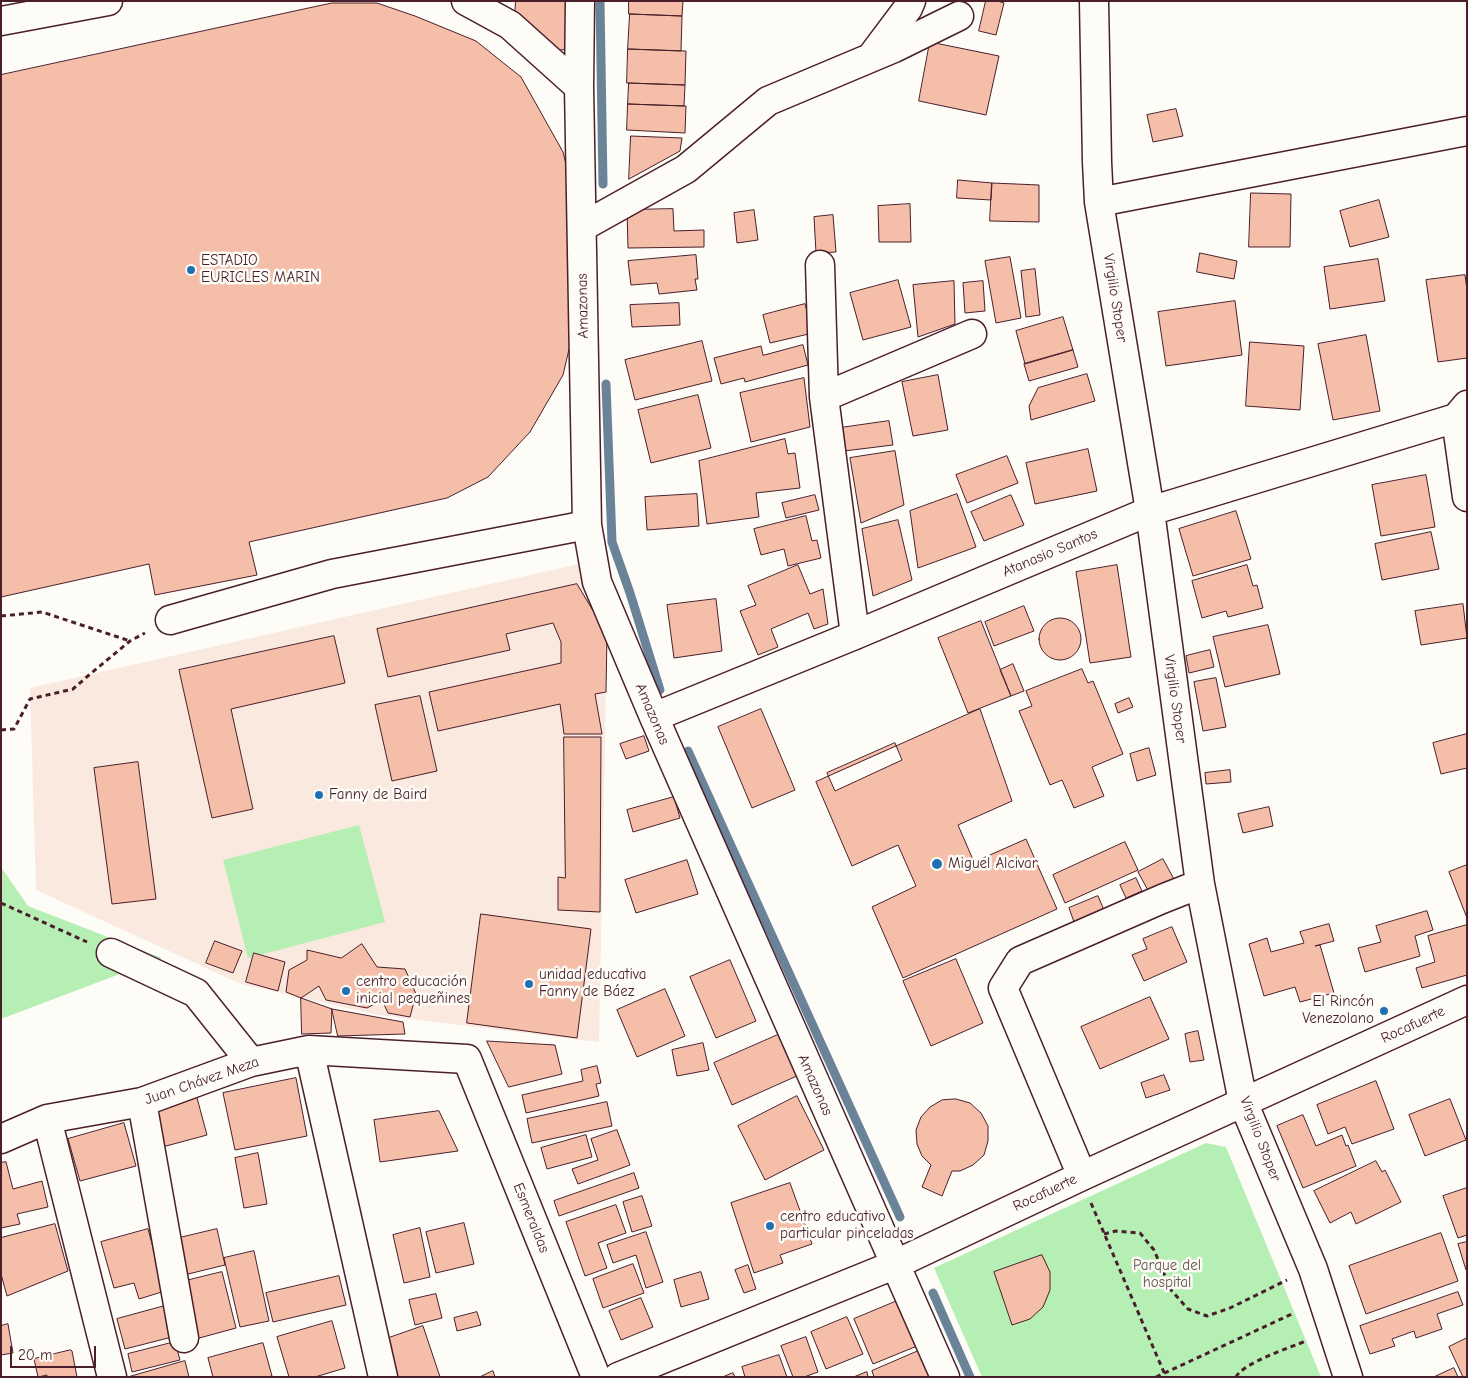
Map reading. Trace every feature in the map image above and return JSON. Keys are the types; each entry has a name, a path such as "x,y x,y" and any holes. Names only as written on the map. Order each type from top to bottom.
{"street":[{"path":"1,21 108,1"},
{"path":"466,1 510,25 578,87"},
{"name":"Amazonas","path":"580,1 578,87 587,524 597,582 654,718 945,1377"},
{"path":"871,57 908,8 911,1"},
{"name":"Virgilio Stoper","path":"1094,1 1099,202 1150,510 1200,884 1243,1102 1313,1269 1348,1377"},
{"path":"582,227 686,169 768,101 894,48 959,16"},
{"path":"1099,202 1467,131"},
{"path":"820,266 824,397 855,634"},
{"path":"824,397 972,334"},
{"path":"1462,411 1467,497"},
{"name":"Atanasio Santos","path":"654,718 1150,510 1462,411"},
{"path":"170,620 332,574 587,524"},
{"path":"1082,1176 1003,988 1020,961 1200,884"},
{"path":"111,953 196,993 251,1062"},
{"name":"Rocafuerte","path":"618,1377 894,1265 1082,1176 1467,1000"},
{"path":"309,1050 383,1377"},
{"name":"Juan Chávez Meza","path":"1,1139 47,1119 142,1102 251,1062 309,1050 468,1060"},
{"name":"Esmeraldas","path":"468,1060 596,1377"},
{"path":"142,1102 184,1338"},
{"path":"47,1119 112,1377"}],"path":[{"path":"1,616 42,612 130,641"},
{"path":"1,730 14,729 30,699 73,689 130,641 170,620"},
{"path":"1,903 111,953"},
{"path":"1082,1176 1088,1197 1165,1375"},
{"path":"1104,1234 1116,1231 1140,1232 1154,1250 1171,1290 1188,1309 1207,1316 1230,1308 1313,1269"},
{"path":"1156,1377 1165,1375 1294,1313"},
{"path":"1236,1377 1256,1362 1306,1341"}],"shaded area":[{"name":"Fanny de Baird","path":"579,564 607,634 599,1042 378,1015 241,984 36,890 30,688"}],"green space":[{"path":"359,825 385,922 248,958 223,860"},
{"path":"1,867 28,906 162,958 1,1019"},
{"name":"Parque del hospital","path":"1206,1143 1226,1147 1321,1377 982,1377 934,1268"}],"building":[{"path":"516,1 571,1 574,49 558,50 515,15"},
{"path":"629,1 683,1 682,16 629,14"},
{"path":"986,1 1004,3 996,35 979,31"},
{"path":"332,3 377,3 415,16 476,41 521,77 563,152 577,209 574,328 563,375 530,432 488,477 447,498 249,542 257,575 155,595 149,564 1,597 1,75"},
{"path":"630,14 682,16 681,51 628,49"},
{"path":"930,42 999,56 986,115 919,101"},
{"path":"628,49 686,51 685,85 627,83"},
{"path":"629,83 685,85 684,106 628,104"},
{"path":"628,104 686,106 685,133 627,130"},
{"path":"1176,109 1183,136 1153,142 1147,115"},
{"path":"631,136 682,138 680,151 629,179"},
{"path":"958,180 992,183 991,200 957,198"},
{"path":"992,183 1039,185 1039,222 990,221"},
{"path":"1251,193 1291,194 1290,247 1249,247"},
{"path":"1379,200 1389,237 1350,247 1340,211"},
{"path":"910,204 911,242 879,242 878,206"},
{"path":"673,209 674,231 704,230 704,247 628,248 627,210"},
{"path":"754,210 758,240 737,243 734,213"},
{"path":"833,215 836,252 816,253 814,217"},
{"path":"1200,253 1237,261 1234,279 1197,272"},
{"path":"696,255 698,279 695,279 697,290 659,294 657,283 631,285 628,261"},
{"path":"1010,257 1021,318 996,323 985,261"},
{"path":"1378,259 1385,301 1330,309 1324,267"},
{"path":"1035,269 1040,315 1026,317 1021,271"},
{"path":"1465,275 1467,290 1467,358 1438,362 1426,280"},
{"path":"898,280 911,327 863,340 850,293"},
{"path":"954,281 955,324 918,337 913,285"},
{"path":"983,281 985,311 965,313 963,283"},
{"path":"1235,301 1242,355 1166,366 1158,312"},
{"path":"679,303 680,325 632,327 630,305"},
{"path":"805,304 813,333 770,343 763,315"},
{"path":"1063,317 1073,350 1025,364 1016,331"},
{"path":"1366,335 1380,411 1333,420 1318,344"},
{"path":"702,341 712,381 635,400 625,360"},
{"path":"1250,342 1304,346 1300,410 1246,406"},
{"path":"803,345 808,365 745,382 744,378 721,384 714,358 761,346 763,355"},
{"path":"1073,350 1078,367 1029,381 1024,364"},
{"path":"1087,374 1095,401 1031,420 1029,406 1038,388"},
{"path":"938,375 948,430 913,436 902,382"},
{"path":"804,378 810,427 751,442 740,393"},
{"path":"698,395 711,448 651,463 638,410"},
{"path":"889,421 893,445 844,451 840,428"},
{"path":"785,439 788,454 795,453 800,488 756,493 759,517 707,524 699,461"},
{"path":"1088,449 1097,491 1035,504 1026,463"},
{"path":"895,451 904,505 861,523 850,458"},
{"path":"1007,456 1018,483 967,503 956,475"},
{"path":"1426,475 1435,527 1381,536 1372,485"},
{"path":"697,494 699,526 647,530 645,497"},
{"path":"957,494 976,547 918,568 910,511"},
{"path":"815,495 819,510 786,518 782,503"},
{"path":"1011,495 1024,525 984,541 971,512"},
{"path":"1236,511 1251,559 1193,576 1179,529"},
{"path":"806,516 812,541 817,540 821,558 788,566 784,549 761,555 754,529"},
{"path":"898,520 912,580 873,596 862,529"},
{"path":"1431,532 1439,569 1382,580 1375,544"},
{"path":"798,565 810,594 823,589 828,624 814,629 808,613 771,629 778,647 758,655 740,611 756,605 748,586"},
{"path":"1117,565 1131,657 1090,663 1076,572"},
{"path":"1247,565 1253,586 1257,585 1263,608 1228,617 1226,611 1202,618 1192,581"},
{"path":"577,584 607,634 606,692 595,694 602,734 564,734 560,704 438,731 429,692 561,663 561,642 553,623 506,634 510,650 388,677 377,629"},
{"path":"716,599 722,651 674,658 667,605"},
{"path":"1463,604 1467,638 1421,645 1415,611"},
{"path":"1024,606 1034,631 994,646 985,622"},
{"path":"1064,618 1072,621 1078,627 1081,639 1078,651 1072,657 1056,660 1048,657 1042,651 1039,635 1042,627 1048,621"},
{"path":"981,621 1011,696 968,713 938,638"},
{"path":"1268,625 1280,674 1225,687 1213,637"},
{"path":"334,636 345,683 231,709 253,809 212,818 179,670"},
{"path":"1210,650 1214,667 1189,673 1186,656"},
{"path":"1013,664 1024,691 1011,696 1000,670"},
{"path":"1082,669 1088,683 1093,681 1123,754 1092,767 1104,796 1074,808 1062,780 1050,785 1019,711 1032,706 1026,691"},
{"path":"1216,678 1226,727 1203,731 1194,682"},
{"path":"420,696 437,771 392,781 375,705"},
{"path":"1129,698 1133,707 1118,713 1115,704"},
{"path":"761,709 795,790 752,808 718,727"},
{"path":"980,709 1012,801 958,825 974,862 1026,839 1057,909 903,978 872,907 916,886 898,845 852,866 816,782"},
{"path":"1467,734 1467,768 1441,774 1433,743"},
{"path":"644,736 649,751 626,759 620,744"},
{"path":"564,737 601,737 600,912 558,910 558,877 565,878"},
{"path":"895,743 902,760 835,791 827,773"},
{"path":"1149,748 1156,775 1137,781 1130,754"},
{"path":"138,762 156,899 112,904 94,768"},
{"path":"1230,770 1231,782 1206,784 1205,773"},
{"path":"674,797 680,818 633,832 627,810"},
{"path":"1269,807 1273,826 1243,833 1238,814"},
{"path":"1125,842 1138,870 1065,903 1053,875"},
{"path":"1163,859 1175,881 1150,894 1138,872"},
{"path":"687,860 698,894 636,913 625,880"},
{"path":"1467,865 1467,918 1449,872"},
{"path":"1136,878 1142,891 1126,898 1120,885"},
{"path":"1098,896 1104,910 1074,922 1069,908"},
{"path":"1427,911 1433,930 1415,936 1420,956 1365,972 1358,948 1381,942 1376,926"},
{"path":"481,914 591,929 577,1038 467,1023"},
{"path":"1329,924 1334,941 1315,946 1320,945 1334,993 1300,1002 1295,987 1264,996 1249,944 1267,938 1271,952 1304,943 1300,932"},
{"path":"1467,925 1467,975 1422,988 1416,968 1435,962 1428,936"},
{"path":"1172,927 1187,962 1144,981 1132,955 1147,949 1143,939"},
{"path":"215,941 242,951 233,973 206,963"},
{"path":"362,944 377,967 405,969 416,994 410,1017 388,1013 382,1000 367,1008 326,1000 319,986 301,998 286,992 289,970 307,960 307,950 341,958"},
{"path":"254,953 285,962 278,991 246,982"},
{"path":"956,959 983,1023 931,1046 903,981"},
{"path":"730,960 756,1021 716,1038 690,977"},
{"path":"665,989 685,1036 637,1057 617,1010"},
{"path":"1150,997 1169,1039 1100,1069 1081,1027"},
{"path":"301,998 332,1009 331,1033 302,1034"},
{"path":"332,1009 403,1022 405,1034 338,1036"},
{"path":"1198,1031 1204,1060 1190,1062 1185,1034"},
{"path":"780,1034 799,1075 732,1105 714,1063"},
{"path":"487,1041 555,1045 562,1074 509,1087"},
{"path":"703,1043 709,1070 677,1076 672,1050"},
{"path":"597,1066 601,1083 596,1084 599,1096 526,1113 522,1095 583,1081 581,1070"},
{"path":"1164,1075 1170,1090 1146,1098 1141,1083"},
{"path":"296,1078 307,1136 235,1150 223,1093"},
{"path":"1376,1081 1394,1129 1352,1144 1345,1127 1328,1134 1317,1105"},
{"path":"196,1094 207,1135 155,1149 144,1109"},
{"path":"797,1096 824,1150 765,1180 738,1126"},
{"path":"956,1099 970,1103 981,1113 988,1126 988,1141 984,1155 973,1165 960,1171 952,1171 942,1196 922,1187 931,1165 922,1156 917,1144 916,1130 921,1117 930,1107 942,1100"},
{"path":"1450,1099 1466,1140 1425,1156 1409,1115"},
{"path":"607,1102 612,1126 532,1143 527,1119"},
{"path":"439,1111 458,1151 380,1162 374,1120"},
{"path":"1303,1115 1316,1146 1342,1135 1356,1166 1303,1188 1277,1126"},
{"path":"124,1123 136,1166 80,1181 68,1139"},
{"path":"617,1130 630,1165 578,1184 572,1169 598,1160 591,1139"},
{"path":"586,1135 592,1157 547,1169 541,1148"},
{"path":"258,1153 267,1204 244,1208 235,1158"},
{"path":"1376,1161 1382,1172 1385,1170 1401,1202 1356,1224 1351,1212 1330,1223 1314,1191"},
{"path":"6,1162 13,1189 42,1181 48,1207 17,1214 20,1224 1,1228 1,1163"},
{"path":"634,1173 639,1188 559,1216 554,1201"},
{"path":"790,1183 812,1244 780,1255 783,1263 754,1273 731,1203"},
{"path":"1467,1188 1467,1235 1458,1238 1443,1196"},
{"path":"642,1196 652,1226 632,1232 623,1202"},
{"path":"616,1205 626,1233 598,1243 607,1268 585,1276 566,1222"},
{"path":"464,1223 474,1264 436,1273 426,1232"},
{"path":"55,1224 68,1271 7,1296 1,1274 1,1238"},
{"path":"420,1228 430,1277 404,1283 393,1235"},
{"path":"148,1229 165,1291 139,1299 134,1283 114,1288 101,1242"},
{"path":"217,1229 225,1265 184,1275 175,1239"},
{"path":"646,1232 663,1282 646,1288 636,1255 613,1263 607,1245"},
{"path":"1441,1233 1458,1281 1366,1314 1349,1266"},
{"path":"1467,1242 1467,1270 1466,1270 1458,1244"},
{"path":"254,1251 269,1321 240,1327 224,1258"},
{"path":"1042,1255 1050,1272 1050,1290 1043,1307 1030,1319 1012,1325 994,1272"},
{"path":"633,1264 644,1293 603,1308 593,1279"},
{"path":"748,1265 756,1289 744,1293 735,1270"},
{"path":"222,1272 236,1328 192,1340 177,1283"},
{"path":"701,1272 709,1299 681,1307 674,1280"},
{"path":"339,1276 346,1305 273,1322 266,1293"},
{"path":"1458,1292 1463,1305 1437,1314 1442,1329 1416,1338 1414,1331 1392,1339 1395,1346 1370,1354 1360,1326"},
{"path":"436,1294 442,1318 415,1325 409,1300"},
{"path":"641,1298 653,1327 621,1340 609,1311"},
{"path":"902,1299 922,1344 873,1364 854,1319"},
{"path":"172,1304 180,1335 125,1349 117,1319"},
{"path":"477,1312 481,1325 457,1331 454,1318"},
{"path":"847,1317 863,1354 826,1369 811,1332"},
{"path":"332,1321 345,1368 315,1377 289,1377 277,1337"},
{"path":"8,1324 13,1353 1,1355 1,1326"},
{"path":"423,1326 440,1377 396,1377 386,1339"},
{"path":"806,1337 818,1372 804,1377 793,1377 781,1346"},
{"path":"1467,1338 1467,1377 1463,1377 1449,1347"},
{"path":"175,1342 180,1360 132,1372 128,1354"},
{"path":"263,1343 272,1376 213,1377 208,1358"},
{"path":"923,1349 935,1377 874,1377 872,1371"},
{"path":"71,1350 77,1377 47,1377 47,1375 38,1377 34,1359"},
{"path":"779,1355 787,1377 745,1377 742,1367"},
{"path":"185,1361 189,1377 128,1377"},
{"path":"1454,1368 1458,1377 1434,1377"},
{"path":"493,1371 495,1377 480,1377"},
{"path":"867,1372 868,1377 854,1377"},
{"path":"733,1373 735,1377 723,1377"}],"waterway":[{"path":"600,1 603,184"},
{"path":"606,384 612,542 660,690"},
{"path":"688,751 900,1217"},
{"path":"933,1293 970,1377"}],"place":[{"name":"ESTADIO EURICLES MARIN","path":"191,270"},
{"name":"Fanny de Baird","path":"319,795"},
{"name":"Miguel Alcivar","path":"937,864"},
{"name":"unidad educativa Fanny de Báez","path":"529,984"},
{"name":"centro educación inicial pequeñines","path":"346,991"},
{"name":"El Rincón Venezolano","path":"1384,1011"},
{"name":"centro educativo particular pinceladas","path":"770,1226"}]}
